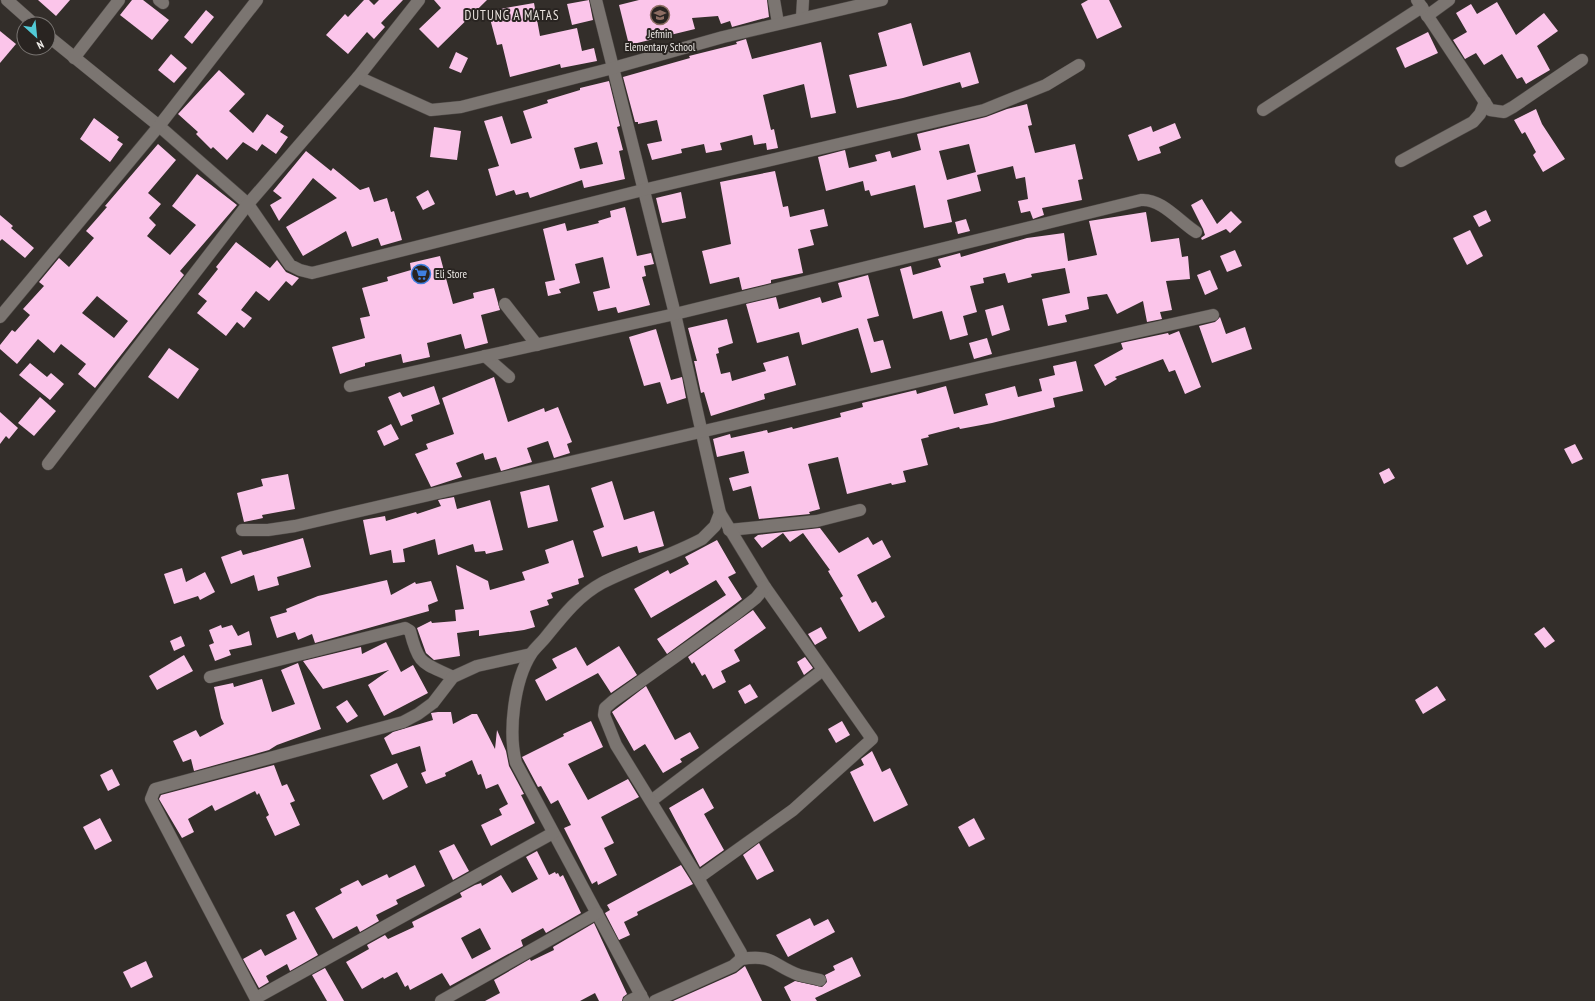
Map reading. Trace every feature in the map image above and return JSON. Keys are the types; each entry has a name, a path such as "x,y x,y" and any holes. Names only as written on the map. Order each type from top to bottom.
{"street":[{"path":"7,0 25,16"},
{"path":"74,58 119,0"},
{"path":"0,318 159,126 257,0"},
{"path":"48,464 248,204 358,77 419,0"},
{"path":"596,0 675,314 720,513 765,587 872,740 793,810 698,878"},
{"path":"774,0 778,23"},
{"path":"802,17 803,0"},
{"path":"358,77 430,110 461,107 613,68 778,23 882,0"},
{"path":"1263,110 1422,8 1449,0"},
{"path":"1422,8 1490,110 1504,112 1582,60"},
{"path":"56,43 159,126 248,204 290,265 300,270 312,272 644,190 984,110 1046,86 1079,65"},
{"path":"1400,161 1473,122 1480,114 1484,102"},
{"path":"350,386 675,314 1141,200 1148,199 1159,205 1196,232"},
{"path":"505,304 537,345"},
{"path":"242,530 268,530 295,526 1213,315"},
{"path":"485,356 509,377"},
{"path":"729,530 817,521 860,510"},
{"path":"629,1001 642,998 598,913 516,763 512,749 513,713 522,675 531,654 580,598 602,584 702,539 715,526 720,513"},
{"path":"741,959 741,953 698,878 616,745 604,715 606,708 613,701 737,613 756,598 765,587"},
{"path":"210,677 405,628 410,631 415,651 423,663 453,677"},
{"path":"531,654 477,666 453,677 433,703 418,714 403,722 155,789 152,792 151,799 256,1000 553,833"},
{"path":"651,801 823,670"},
{"path":"441,1001 598,913"},
{"path":"655,1001 733,966 741,959 754,957 770,959 798,975 820,980"}],"building":[{"path":"38,0 70,0 56,16"},
{"path":"132,0 143,0 169,20 152,40 120,15"},
{"path":"364,0 369,0 374,5 379,0 403,0 381,23 385,27 374,39 367,32 348,54 326,35 345,14 348,17"},
{"path":"434,0 487,0 438,48 419,29 441,8"},
{"path":"589,0 593,20 572,25 567,4"},
{"name":"Jefmin Elementary School","path":"639,0 767,0 769,17 732,27 730,21 721,24 718,16 692,18 695,29 629,45 619,5"},
{"path":"1088,0 1109,0 1122,27 1097,39 1081,4"},
{"path":"1497,2 1516,35 1544,13 1558,31 1537,46 1550,70 1526,84 1522,77 1517,79 1502,54 1484,65 1476,53 1465,59 1453,40 1467,32 1456,13 1471,4 1477,14"},
{"path":"534,3 540,36 577,28 582,51 594,48 597,61 561,68 560,64 510,77 502,44 497,45 488,11"},
{"path":"206,10 214,17 192,44 184,37"},
{"path":"911,23 923,66 970,52 979,83 962,88 960,82 903,98 857,108 849,75 887,66 878,33"},
{"path":"0,31 16,44 0,63"},
{"path":"1428,32 1438,53 1405,68 1396,48"},
{"path":"746,39 752,59 821,42 836,113 811,118 804,84 763,95 771,130 774,129 778,148 767,150 766,143 754,145 752,135 720,143 722,150 706,153 704,144 681,149 682,153 652,160 647,144 662,141 657,120 638,124 638,122 635,122 623,77 690,58 689,56 737,44 736,42"},
{"path":"456,52 468,58 461,73 449,68"},
{"path":"171,54 187,68 174,83 158,70"},
{"path":"219,70 245,94 229,111 253,133 267,114 284,126 280,132 288,137 276,154 262,144 257,151 243,142 227,160 213,147 211,149 196,134 198,132 178,114"},
{"path":"609,81 620,126 617,127 623,150 619,151 625,179 584,188 582,180 530,198 528,192 516,195 514,190 496,196 488,169 499,166 484,121 502,116 511,144 532,138 523,111 548,103 547,100 580,90 580,88","holes":["597,142 603,164 580,169 574,148"]},
{"path":"1027,104 1032,125 1028,126 1035,153 1075,144 1083,179 1078,180 1082,200 1042,208 1044,215 1033,219 1030,211 1021,213 1018,201 1028,199 1025,177 1016,179 1013,166 977,175 981,191 947,200 952,222 924,228 915,185 871,196 869,190 865,191 863,181 826,191 818,157 845,150 849,168 877,161 875,155 890,151 892,158 921,150 917,134 986,117 1007,109","holes":["969,144 976,172 947,180 939,151"]},
{"path":"1536,109 1542,124 1565,159 1543,172 1533,155 1536,152 1525,132 1522,134 1514,120"},
{"path":"94,118 119,137 117,140 123,144 110,162 80,139"},
{"path":"1175,123 1181,138 1159,147 1161,153 1138,161 1128,135 1151,126 1153,132"},
{"path":"434,127 461,131 457,160 430,157"},
{"path":"158,144 176,160 148,193 161,204 149,218 156,225 147,236 170,255 196,225 172,206 197,174 237,205 180,271 184,275 95,388 78,374 86,364 61,344 54,353 38,339 17,364 0,349 0,345 12,330 15,332 30,315 23,309 44,286 39,282 59,258 69,267 94,238 86,231 107,207 105,206","holes":["97,296 128,321 114,338 82,313"]},
{"path":"306,151 331,171 333,168 360,190 369,187 374,202 387,198 391,212 394,211 402,240 381,246 378,238 352,247 346,231 303,256 286,227 337,198 313,178 279,221 270,205 282,198 273,191"},
{"path":"775,171 783,207 788,206 790,217 824,209 828,226 810,230 814,245 798,249 803,273 771,280 771,283 742,290 739,277 710,284 702,251 731,244 720,182"},
{"path":"428,190 435,204 423,210 416,197"},
{"path":"681,192 686,218 662,223 656,198"},
{"path":"1202,199 1217,224 1231,211 1242,222 1230,233 1226,229 1202,240 1201,238 1205,235 1191,205"},
{"path":"625,207 637,256 651,253 654,264 644,266 646,276 642,277 650,305 618,313 616,307 598,311 593,292 610,288 603,257 575,264 580,283 559,289 561,293 548,296 545,282 555,280 543,229 565,223 567,231 599,223 598,221 611,217 610,211"},
{"path":"1486,210 1491,221 1479,227 1473,216"},
{"path":"1146,212 1151,242 1179,238 1182,257 1188,256 1190,279 1166,281 1172,310 1160,312 1162,319 1147,322 1143,301 1117,314 1107,294 1087,297 1089,309 1065,315 1067,322 1048,326 1042,299 1070,293 1065,268 1031,274 1032,277 1008,283 1005,273 983,278 984,283 970,286 977,312 963,316 968,335 950,340 942,311 913,319 900,269 911,266 913,275 941,267 938,259 960,253 961,257 1027,238 1064,233 1068,261 1097,255 1089,221"},
{"path":"0,215 13,226 11,228 34,248 25,258 2,239 0,241"},
{"path":"966,219 970,231 958,234 955,222"},
{"path":"1470,230 1483,256 1467,265 1453,238"},
{"path":"236,242 270,268 277,260 286,272 299,278 292,286 286,281 269,301 256,291 241,310 252,318 244,328 237,322 226,336 197,313 207,301 198,294 218,269 216,267"},
{"path":"1235,250 1242,266 1227,272 1220,256"},
{"path":"440,256 453,304 474,298 473,293 494,288 500,310 481,315 488,343 465,349 461,334 427,343 430,357 403,363 401,354 365,363 365,366 340,374 332,347 365,338 360,318 370,316 362,288 388,281 387,277 411,270 410,263"},
{"path":"1210,270 1218,289 1205,295 1197,275"},
{"path":"868,275 879,316 867,319 874,342 883,340 891,368 871,373 858,328 802,345 799,332 757,343 746,304 776,297 779,309 820,297 822,303 842,297 838,283"},
{"path":"1003,305 1010,330 992,336 985,310"},
{"path":"1220,317 1226,334 1245,327 1252,349 1212,363 1199,326 1215,322"},
{"path":"727,319 733,343 718,348 719,353 716,354 721,374 730,372 732,381 766,371 763,363 788,356 796,385 764,394 765,399 711,416 704,392 701,393 694,361 697,361 688,328"},
{"path":"656,329 671,380 682,377 686,398 667,404 660,382 644,386 629,337"},
{"path":"1179,331 1201,387 1185,394 1175,370 1169,372 1163,359 1115,377 1117,379 1105,386 1094,365 1123,349 1121,343 1168,333 1169,335"},
{"path":"987,338 992,354 974,359 969,343"},
{"path":"169,348 199,369 178,399 148,377"},
{"path":"1076,361 1083,391 1053,398 1055,407 992,423 960,429 959,427 928,435 929,437 921,439 928,465 903,471 906,482 892,485 891,483 847,494 838,457 808,464 820,509 809,512 810,514 759,519 751,486 733,491 729,478 749,473 744,451 717,457 713,439 730,434 731,438 767,430 768,433 792,427 793,429 841,417 840,413 863,407 862,403 916,390 917,394 946,386 954,414 988,405 985,394 1015,386 1018,397 1042,391 1039,379 1055,375 1053,366"},
{"path":"30,363 47,377 51,373 64,384 50,400 19,375"},
{"path":"494,377 508,422 544,408 545,412 558,407 572,442 567,444 570,453 554,458 548,441 527,448 532,462 501,471 496,457 485,460 483,453 456,463 462,477 431,487 415,454 428,449 426,444 454,434 442,398"},
{"path":"434,386 440,404 411,415 413,421 401,426 388,397 400,392 403,397"},
{"path":"40,397 56,411 34,436 18,423"},
{"path":"0,412 18,428 9,439 6,436 0,444"},
{"path":"391,424 399,439 384,446 377,431"},
{"path":"1575,444 1583,459 1572,464 1564,449"},
{"path":"1389,468 1395,478 1384,484 1379,473"},
{"path":"288,474 295,509 262,515 263,518 244,522 237,493 263,486 261,479"},
{"path":"612,481 624,520 654,511 664,546 639,553 637,546 602,557 593,531 604,527 591,488"},
{"path":"549,485 558,521 528,528 520,492"},
{"path":"454,497 457,509 490,500 503,550 486,554 485,551 475,552 473,544 438,555 435,539 403,549 405,562 393,563 391,550 370,555 363,520 385,516 386,521 416,512 417,514 441,506 438,500"},
{"path":"820,528 839,553 868,537 873,545 882,540 891,557 857,575 872,603 876,601 885,617 859,632 840,598 843,596 828,571 830,570 803,533 790,542 783,533 762,548 754,538 758,535"},
{"path":"303,538 311,567 277,577 279,585 258,591 254,575 231,584 221,557 241,550 243,555"},
{"path":"573,540 584,577 578,579 579,584 551,593 553,598 547,600 549,605 530,611 535,627 524,630 479,636 479,630 457,633 460,656 434,660 426,653 417,628 431,621 432,623 456,621 455,610 464,609 456,565 488,581 490,590 525,580 522,572 549,563 545,550"},
{"path":"717,540 736,573 728,577 742,599 667,654 657,639 726,595 716,580 651,618 634,589 668,570 670,574 689,564 685,557"},
{"path":"182,568 186,582 205,572 215,592 200,600 198,596 174,604 164,574"},
{"path":"387,580 391,595 415,582 416,584 431,581 438,601 428,605 429,611 315,643 312,634 298,640 295,632 277,638 270,617 287,612 286,609 318,596"},
{"path":"753,610 766,628 734,650 740,661 721,671 726,682 713,689 705,674 702,676 694,662 692,664 688,657"},
{"path":"221,625 222,628 232,625 238,636 249,631 252,645 229,650 231,655 215,661 209,645 214,643 209,630"},
{"path":"821,627 827,638 815,645 808,634"},
{"path":"1544,627 1555,641 1545,648 1534,634"},
{"path":"181,636 185,646 174,651 170,641"},
{"path":"386,642 401,672 413,665 428,693 384,716 368,685 389,670 323,689 303,661 361,647 362,654"},
{"path":"619,646 637,675 611,693 598,673 546,701 535,680 557,668 552,659 576,647 587,666"},
{"path":"184,655 193,671 157,690 149,676"},
{"path":"805,657 813,668 804,675 797,662"},
{"path":"298,663 321,729 277,745 269,750 194,771 191,759 183,762 173,741 196,730 200,737 224,724 221,718 214,687 233,683 234,687 262,679 272,712 295,704 281,670"},
{"path":"750,684 758,697 745,704 738,691"},
{"path":"646,686 675,740 690,732 699,748 680,759 682,762 663,773 645,744 634,751 612,712"},
{"path":"1437,686 1446,700 1423,714 1415,700"},
{"path":"347,700 358,716 347,723 336,707"},
{"path":"451,712 453,724 472,714 477,714 495,749 497,730 506,751 509,766 524,794 521,795 535,823 491,846 481,825 502,815 499,809 508,804 498,784 486,789 481,774 478,775 472,760 445,773 446,776 426,784 421,773 426,771 420,746 392,755 384,738 393,732 433,720 431,713"},
{"path":"591,721 603,747 568,764 588,800 628,779 639,797 601,817 614,843 604,848 617,875 598,885 597,881 592,884 564,828 571,825 558,800 551,804 541,786 538,787 522,757 564,736 563,734"},
{"path":"842,721 850,735 836,743 828,729"},
{"path":"872,751 882,772 890,768 908,805 874,822 850,772 864,765 861,759"},
{"path":"397,763 408,787 383,800 370,775"},
{"path":"274,765 282,786 287,784 295,801 290,803 300,825 275,836 266,817 269,815 259,793 257,795 255,791 215,811 212,805 188,819 194,832 182,838 159,799 161,795"},
{"path":"112,769 120,785 108,791 100,775"},
{"path":"703,788 714,808 704,814 724,850 700,867 669,808"},
{"path":"100,818 112,841 95,850 83,827"},
{"path":"974,818 985,839 969,847 958,827"},
{"path":"759,843 774,871 757,880 743,855"},
{"path":"454,844 469,871 453,880 439,851"},
{"path":"537,851 549,875 555,872 556,874 558,873 560,877 563,875 581,913 546,933 543,928 521,940 523,946 450,986 442,973 410,990 408,985 405,987 397,972 384,979 383,977 362,989 346,962 369,949 367,945 385,935 388,939 414,927 412,922 462,897 460,893 475,885 481,883 482,886 501,875 512,893 538,879 526,857","holes":["480,928 491,949 472,959 461,938"]},
{"path":"415,865 425,886 396,900 398,904 376,915 379,921 360,932 357,926 333,939 315,908 342,893 340,889 358,880 362,886 387,874 389,878"},
{"path":"681,865 693,884 637,912 638,915 624,922 630,935 619,940 605,913 610,910 607,905"},
{"path":"294,911 318,955 290,971 287,964 266,976 269,982 259,988 243,959 261,949 265,956 297,939 286,915"},
{"path":"810,918 814,926 828,919 835,932 788,957 776,935"},
{"path":"594,923 627,994 623,997 622,1001 599,1001 595,993 580,1001 485,1001 500,993 494,980 530,959 531,961 554,950 553,947"},
{"path":"852,957 861,976 815,998 817,1001 791,1001 784,987 795,981 822,987 827,982 825,975 835,970 833,966"},
{"path":"146,961 153,977 131,988 123,972"},
{"path":"745,966 762,1001 673,1001 736,973"},
{"path":"325,968 344,1001 327,1001 312,975"}],"place":[{"name":"Jefmin Elementary School","path":"660,15"},
{"name":"Eli Store","path":"421,274"}],"district":[{"name":"DUTUNG A MATAS","path":"512,15"}]}
